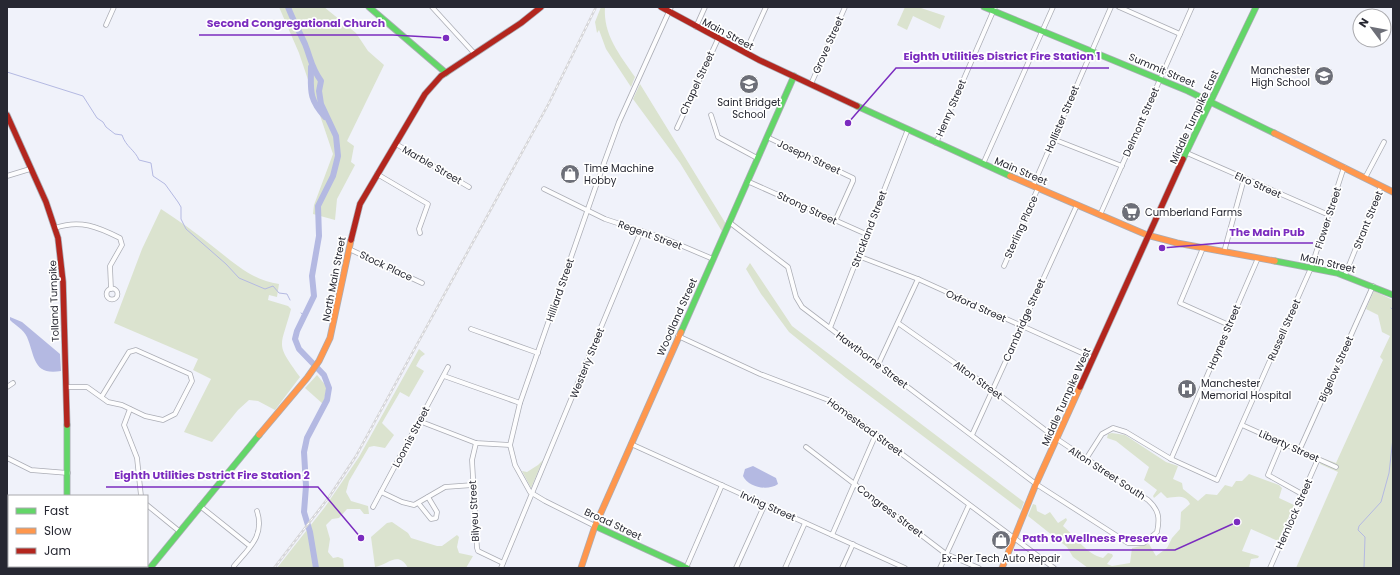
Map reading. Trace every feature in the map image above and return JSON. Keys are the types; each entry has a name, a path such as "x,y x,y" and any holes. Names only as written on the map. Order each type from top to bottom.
{"main road":[{"path":"369,7 446,73"},
{"name":"North Main Street","path":"150,568 179,531 314,370 326,348 333,328 357,213 377,174 425,94 435,82 446,73 521,23 540,7"},
{"name":"Main Street","path":"661,7 670,9 696,27 745,53 936,143 1149,235 1203,248 1345,275 1393,295"},
{"name":"Summit Street","path":"984,7 994,9 1043,31 1160,78 1210,101 1393,192"},
{"name":"Middle Turnpike East","path":"1149,235 1210,101 1256,7"},
{"name":"Woodland Street","path":"581,568 595,526 794,76"},
{"name":"Tolland Turnpike","path":"7,115 56,228 61,256 66,387 67,495"},
{"name":"Middle Turnpike West","path":"1002,568 1036,484 1149,235"},
{"name":"Broad Street","path":"595,526 687,568"}],"street":[{"path":"106,25 114,7"},
{"path":"432,7 474,53"},
{"path":"696,27 705,7"},
{"path":"745,53 766,7"},
{"name":"Grove Street","path":"811,84 845,7"},
{"path":"983,164 1054,7"},
{"name":"Hollister Street","path":"1036,187 1053,139 1111,7"},
{"path":"1119,7 1180,34"},
{"name":"Delmont Street","path":"1100,215 1192,7"},
{"name":"Hilliard Street","path":"533,494 515,466 510,445 520,403 619,122 670,9"},
{"name":"Henry Street","path":"936,143 994,9"},
{"name":"Chapel Street","path":"677,128 718,39"},
{"path":"711,115 718,137 757,158"},
{"name":"Strickland Street","path":"830,328 908,129"},
{"name":"Joseph Street","path":"767,137 853,178 853,182 835,221"},
{"path":"1053,139 1122,166"},
{"path":"1365,178 1384,142"},
{"name":"Marble Street","path":"396,144 469,187"},
{"name":"Elro Street","path":"1187,153 1329,215"},
{"name":"Flower Street","path":"1312,268 1344,167"},
{"path":"7,176 30,169"},
{"path":"377,174 428,204 419,229 420,233"},
{"path":"1224,252 1244,179"},
{"name":"Strong Street","path":"747,181 866,234"},
{"name":"Strant Street","path":"1345,275 1381,186"},
{"name":"Sterling Place","path":"1004,266 1036,187"},
{"name":"Regent Street","path":"544,189 588,212 713,259"},
{"name":"Cambridge Street","path":"972,435 1077,205"},
{"name":"Hawthorne Street","path":"729,222 784,263 790,272 798,302 805,310 1036,484 1128,543 1144,543 1157,532"},
{"path":"56,228 71,223 83,223 120,238 122,244 110,266 111,289"},
{"name":"Westerly Street","path":"533,494 641,231"},
{"path":"1203,248 1180,302 1230,325"},
{"name":"Stock Place","path":"349,249 422,283"},
{"name":"Oxford Street","path":"858,256 918,279 1093,358"},
{"name":"Haynes Street","path":"1171,460 1258,258"},
{"name":"Russell Street","path":"1171,460 1217,480 1312,268"},
{"path":"878,365 918,279"},
{"name":"Bigelow Street","path":"1299,451 1373,286"},
{"name":"Alton Street","path":"898,323 993,390 1057,439"},
{"path":"471,329 538,353"},
{"name":"Homestead Street","path":"678,336 760,374 831,401 1054,568"},
{"path":"66,387 88,387 108,402 154,419 163,420 170,418 175,414 192,380 192,376 132,350 129,352 102,396"},
{"name":"Loomis Street","path":"373,507 448,366"},
{"path":"444,376 520,403"},
{"path":"7,387 13,383"},
{"path":"130,409 124,425 137,458 141,495"},
{"path":"418,421 476,443 510,445"},
{"name":"Liberty Street","path":"1242,425 1281,444 1336,466"},
{"path":"1086,459 1102,434 1113,428 1126,432 1171,460"},
{"path":"832,535 876,434"},
{"name":"Alton Street South","path":"1057,439 1155,506 1159,515 1157,532"},
{"name":"Bilyeu Street","path":"476,443 472,460 478,551 503,563"},
{"name":"Irving Street","path":"631,444 905,568"},
{"path":"1281,444 1268,475 1302,494"},
{"name":"Congress Street","path":"806,447 946,554 979,568"},
{"path":"7,458 31,470 68,473"},
{"name":"Hemlock Street","path":"1270,568 1318,459"},
{"path":"381,492 408,505 419,504 428,497 445,488 473,485"},
{"path":"687,568 722,485"},
{"path":"501,568 533,494"},
{"name":"Broad Street","path":"533,494 595,526"},
{"path":"419,504 431,519 436,518 437,512 428,497"},
{"path":"736,568 765,504"},
{"path":"940,568 969,505"},
{"path":"148,506 179,531"},
{"path":"200,506 250,546"},
{"path":"234,566 250,546 260,530 261,522 257,511"},
{"path":"785,568 805,523"},
{"path":"842,568 853,544"}],"green space":[{"path":"279,7 324,7 356,33 368,51 384,65 347,141 354,146 351,162 355,165 337,199 335,220 313,214 314,205 333,154 299,53"},
{"path":"601,7 605,7 605,17 610,36 635,77 631,87 606,49 599,30 597,33 595,22"},
{"path":"905,7 918,7 945,16 940,29 913,16 907,30 897,25"},
{"path":"640,84 726,224 723,233 680,163 633,99"},
{"path":"161,209 251,275 279,284 277,297 269,295 268,300 288,306 291,309 282,344 286,357 300,377 275,410 258,401 249,400 238,410 212,442 184,432 211,379 193,370 198,359 114,323 142,249"},
{"path":"750,263 792,326 1024,502 1021,510 846,378 789,332 761,294 746,269"},
{"path":"1374,291 1393,300 1393,568 1296,568 1338,472 1320,464 1322,458 1336,463 1383,360 1380,357 1390,336 1382,332 1378,315 1366,309"},
{"path":"419,349 425,354 421,357 416,366 424,371 409,397 400,392 382,423 394,435 385,448 374,446 369,447 349,481 346,492 351,501 368,506 369,514 364,514 360,509 347,509 339,518 332,519 326,525 330,539 328,552 333,558 338,557 343,559 344,568 277,568 325,507 359,457"},
{"path":"317,375 327,387 323,404 305,388"},
{"path":"1112,433 1125,435 1166,462 1178,466 1173,479 1182,483 1183,489 1198,501 1206,494 1217,495 1225,485 1232,487 1236,481 1242,481 1249,474 1279,485 1282,488 1279,498 1294,505 1278,541 1251,529 1242,551 1259,556 1258,558 1251,559 1249,568 1088,568 1073,557 1067,547 1028,516 1033,504 1036,505 1037,511 1045,515 1050,512 1058,523 1066,518 1067,520 1063,526 1091,553 1103,558 1108,553 1112,554 1113,556 1107,564 1112,566 1130,563 1132,548 1149,544 1156,556 1167,548 1172,538 1180,529 1181,512 1190,504 1183,497 1167,498 1161,492 1154,498 1153,496 1157,490 1144,480 1149,467 1116,441 1107,438 1108,434"},
{"path":"543,460 531,488 522,471 527,472"},
{"path":"392,522 408,533 411,538 437,546 442,546 457,535 459,537 457,547 459,553 473,556 466,568 408,568 404,563 397,559 375,567 371,537 387,523"}],"water":[{"path":"10,317 22,322 60,354 61,371 52,372 45,370 36,363 26,334 10,320"},
{"path":"753,466 776,478 778,484 764,488 754,486 743,476 745,469"}],"waterway":[{"path":"288,7 305,44 313,67 321,81 319,91 321,104 336,136 338,156 333,176 318,206 319,236 312,276 314,296 297,331 295,339 299,349 324,375 329,388 327,400 307,438 304,452 306,486 304,512 310,532 316,568"},
{"path":"311,67 311,88 313,99 325,117"},
{"path":"7,72 83,96 97,118 115,134 122,135 139,160 151,163 153,176 165,184 181,207 181,219 186,229 226,264 239,278 265,289 273,286 279,293 287,294 290,300"},
{"path":"301,313 305,316"},
{"path":"1364,568 1365,537 1358,530 1359,526 1381,502 1389,473 1393,438"}],"railway":[{"path":"274,568 329,497 356,456 549,103 596,7"}],"traffic: fast":[{"path":"369,7 446,73"},
{"path":"984,7 1188,91 1274,133"},
{"path":"1183,159 1256,7"},
{"path":"681,332 794,76"},
{"path":"857,106 1010,176"},
{"path":"1275,261 1337,273 1393,295"},
{"path":"67,425 67,495"},
{"path":"150,568 259,435"},
{"path":"595,526 687,568"}],"traffic: slow":[{"path":"1274,133 1393,192"},
{"path":"1010,176 1147,235 1177,243 1275,261"},
{"path":"259,435 307,378 319,361 330,338 351,240"},
{"path":"581,568 595,526 681,332"},
{"path":"1002,568 1036,484 1080,387"}],"traffic: jam":[{"path":"351,240 360,204 425,94 441,76 521,23 541,7"},
{"path":"661,7 759,60 857,106"},
{"path":"7,115 46,202 58,238 63,282 67,425"},
{"path":"1080,387 1183,159"}],"place":[{"name":"Second Congregational Church","path":"446,38"},
{"name":"Manchester High School","path":"1324,76"},
{"name":"Saint Bridget School","path":"749,84"},
{"name":"Eighth Utilities District Fire Station 1","path":"848,123"},
{"name":"Time Machine Hobby","path":"570,174"},
{"name":"Cumberland Farms","path":"1131,212"},
{"name":"The Main Pub","path":"1162,248"},
{"name":"Manchester Memorial Hospital","path":"1187,389"},
{"name":"Path to Wellness Preserve","path":"1237,522"},
{"name":"Eighth Utilities Dstrict Fire Station 2","path":"361,538"},
{"name":"Ex-Per Tech Auto Repair","path":"1001,540"}]}
